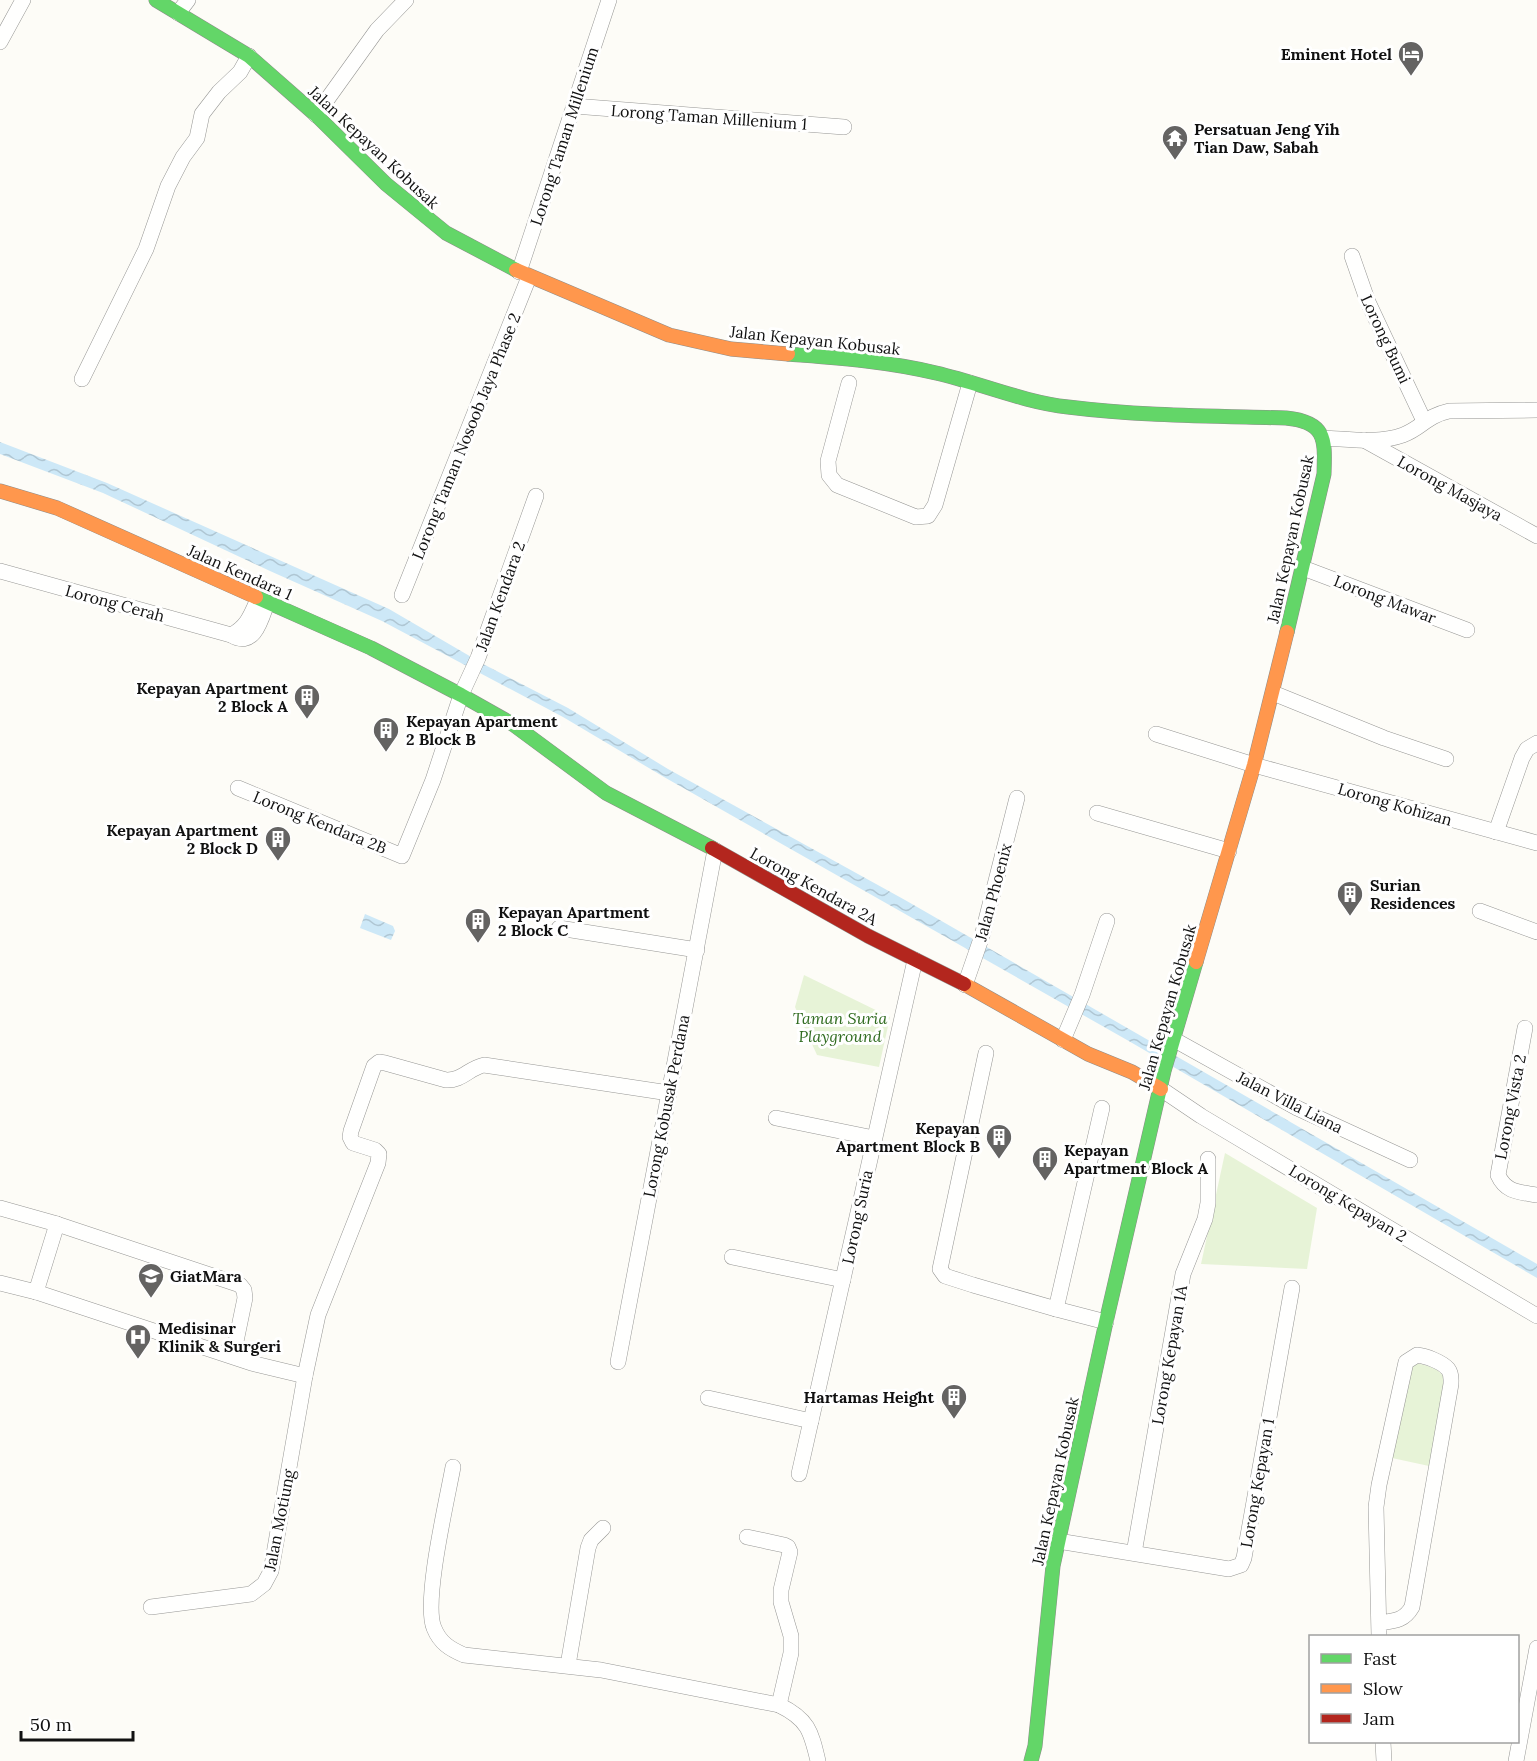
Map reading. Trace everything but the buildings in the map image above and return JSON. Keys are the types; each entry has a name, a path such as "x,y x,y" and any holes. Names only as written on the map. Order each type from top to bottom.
{"street":[{"path":"0,42 23,0"},
{"name":"Jalan Kepayan Kobusak","path":"156,0 183,6 249,57 316,116 386,184 429,221 464,244 524,275 604,309 687,340 731,349 881,361 910,366 1044,403 1068,407 1166,414 1298,419 1321,432 1325,448 1324,474 1303,568 1254,765 1164,1071 1058,1541 1050,1591 1035,1746 1031,1761"},
{"path":"316,116 377,30 406,0"},
{"name":"Lorong Taman Millenium","path":"524,275 574,106 609,0"},
{"path":"82,379 146,249 168,186 183,157 197,138 202,114 219,92 240,72 249,57"},
{"name":"Lorong Taman Millenium 1","path":"574,106 844,127"},
{"name":"Lorong Bumi","path":"1352,256 1368,302 1424,422"},
{"name":"Lorong Taman Nosoob Jaya Phase 2","path":"402,595 524,275"},
{"path":"849,383 828,461 829,475 837,485 916,517 928,516 935,505 970,383"},
{"name":"Lorong Masjaya","path":"1323,438 1385,439 1402,435 1436,414 1449,411 1537,410"},
{"name":"Lorong Masjaya","path":"1364,440 1537,536"},
{"name":"Jalan Kendara 1","path":"0,491 57,508 370,648 461,695"},
{"name":"Jalan Kendara 2","path":"402,856 433,780 461,695 476,665 536,496"},
{"name":"Lorong Mawar","path":"1303,568 1467,630"},
{"name":"Lorong Cerah","path":"0,571 231,634 243,628 263,601"},
{"path":"1273,693 1384,738 1446,759"},
{"name":"Lorong Kendara 2A","path":"461,695 514,725 606,792 965,985 1088,1054 1132,1072 1161,1089"},
{"name":"Lorong Kohizan","path":"1156,734 1254,765 1537,843"},
{"path":"1496,832 1522,758 1527,749 1537,743"},
{"name":"Lorong Kendara 2B","path":"238,788 402,856"},
{"name":"Jalan Phoenix","path":"965,985 982,936 1017,798"},
{"path":"1097,813 1229,851"},
{"name":"Lorong Kobusak Perdana","path":"618,1362 714,850"},
{"path":"1480,911 1537,932"},
{"path":"1063,1040 1082,995 1107,921"},
{"path":"560,928 697,950"},
{"name":"Lorong Suria","path":"799,1474 915,960"},
{"name":"Lorong Vista 2","path":"1525,1028 1498,1175 1506,1187 1512,1191 1537,1195"},
{"name":"Jalan Villa Liana","path":"1172,1043 1297,1108 1410,1160"},
{"path":"986,1053 940,1269 945,1276 1056,1310 1106,1322"},
{"name":"Jalan Motiung","path":"151,1606 251,1594 268,1578 273,1564 305,1376 318,1315 378,1163 379,1154 375,1150 353,1143 350,1137 374,1066 379,1062 385,1063 456,1081 475,1067 484,1065 669,1093"},
{"name":"Lorong Kepayan 2","path":"1161,1089 1211,1122 1537,1316"},
{"path":"1056,1310 1102,1108"},
{"path":"776,1118 874,1138"},
{"name":"Lorong Kepayan 1A","path":"1134,1553 1184,1274 1205,1220 1208,1203 1208,1159"},
{"path":"0,1208 57,1224 240,1285 244,1290 244,1298 233,1356"},
{"path":"36,1292 57,1224"},
{"path":"732,1257 843,1280"},
{"path":"0,1283 36,1292 251,1363 305,1376"},
{"name":"Lorong Kepayan 1","path":"1058,1541 1229,1569 1241,1564 1244,1558 1292,1288"},
{"path":"1417,1355 1424,1356 1448,1368 1451,1375 1444,1426 1412,1607 1407,1616 1379,1630 1376,1522 1379,1485 1406,1362 1417,1355"},
{"path":"708,1398 811,1420"},
{"path":"453,1467 430,1612 434,1628 441,1641 450,1649 464,1655 568,1665 779,1705 795,1713 806,1723 812,1736 818,1761"},
{"path":"568,1665 588,1548 591,1540 603,1528"},
{"path":"747,1538 784,1545 790,1552 781,1590 781,1602 791,1636 791,1653 779,1705"},
{"path":"1516,1761 1537,1648"},
{"path":"1383,1743 1384,1761"}],"green space":[{"name":"Taman Suria Playground","path":"804,975 890,1017 879,1067 817,1055 795,1007"},
{"path":"1225,1153 1317,1208 1307,1269 1201,1264"},
{"path":"1414,1363 1437,1370 1446,1381 1429,1466 1392,1458 1411,1365"}],"water":[{"path":"0,442 107,483 389,609 485,665 568,708 668,769 905,900 1537,1264 1537,1278 563,717 382,621 103,493 0,454"},
{"path":"365,914 393,926 395,931 391,940 360,928"}],"traffic: fast":[{"path":"156,0 249,56 316,115 386,184 446,233 516,270"},
{"path":"788,354 862,360 917,369 1051,405 1150,414 1286,418 1309,424 1321,435 1324,474 1287,632"},
{"path":"256,597 371,648 461,695 514,725 606,793 712,848"},
{"path":"1031,1761 1035,1746 1053,1566 1164,1071 1196,962"}],"traffic: slow":[{"path":"516,270 669,335 731,349 788,354"},
{"path":"0,491 57,508 256,597"},
{"path":"1196,962 1254,765 1287,632"},
{"path":"964,984 1088,1054 1132,1072 1161,1089"}],"traffic: jam":[{"path":"712,848 868,936 964,984"}],"place":[{"name":"Eminent Hotel","path":"1411,77"},
{"name":"Persatuan Jeng Yih Tian Daw, Sabah","path":"1175,161"},
{"name":"Kepayan Apartment 2 Block A","path":"307,720"},
{"name":"Kepayan Apartment 2 Block B","path":"386,753"},
{"name":"Kepayan Apartment 2 Block D","path":"278,862"},
{"name":"Surian Residences","path":"1350,917"},
{"name":"Kepayan Apartment 2 Block C","path":"478,944"},
{"name":"Kepayan Apartment Block B","path":"999,1160"},
{"name":"Kepayan Apartment Block A","path":"1045,1182"},
{"name":"GiatMara","path":"151,1299"},
{"name":"Medisinar Klinik & Surgeri","path":"138,1360"},
{"name":"Hartamas Height","path":"954,1420"}]}
